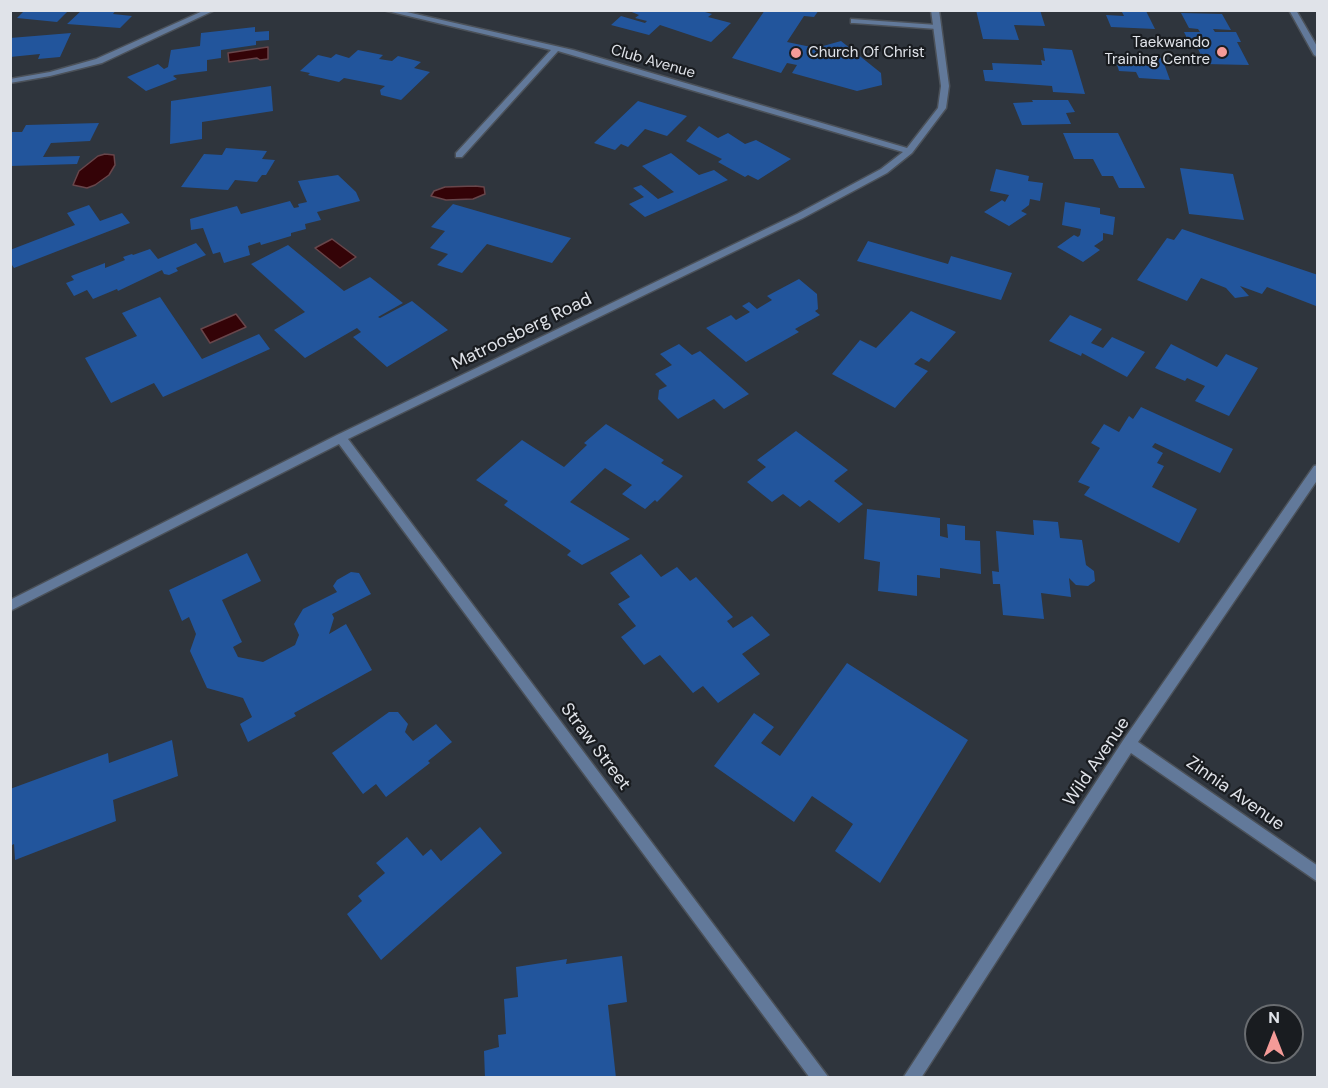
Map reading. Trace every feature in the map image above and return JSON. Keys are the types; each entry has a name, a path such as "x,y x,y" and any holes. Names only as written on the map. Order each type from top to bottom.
{"street":[{"path":"10,81 74,69 212,10"},
{"name":"Club Avenue","path":"386,10 556,49 909,151"},
{"name":"Matroosberg Road","path":"10,606 341,438 800,216 884,171 909,151 942,108 945,86 935,10"},
{"path":"1292,10 1317,55"},
{"path":"854,21 937,27"},
{"path":"459,155 556,49"},
{"name":"Straw Street","path":"341,438 820,1077"},
{"name":"Wild Avenue","path":"911,1077 1129,744 1317,469"},
{"name":"Zinnia Avenue","path":"1129,744 1317,875"}],"shaded area":[{"path":"268,47 268,59 257,58 229,62 228,53"},
{"path":"114,155 115,165 109,175 87,188 73,185 79,171 98,156"},
{"path":"445,187 484,187 485,194 473,199 446,200 431,196 434,191"},
{"path":"332,239 356,257 340,268 315,248"},
{"path":"236,314 246,327 210,343 201,329"}],"building":[{"path":"25,10 69,10 57,22 17,18"},
{"path":"82,10 116,10 113,14 132,16 120,28 67,24"},
{"path":"627,10 698,10 712,14 708,17 731,23 711,42 660,25 649,35 611,25 621,16 645,23 647,21 635,18 639,15"},
{"name":"Church Of Christ","path":"765,10 819,10 814,17 804,16 787,42 816,48 841,41 881,73 882,85 857,91 792,73 797,65 787,63 781,73 732,58"},
{"path":"976,10 1040,10 1045,26 1014,25 1019,40 983,39"},
{"path":"1121,10 1146,11 1155,29 1111,27 1106,15 1124,16"},
{"path":"1181,13 1222,14 1231,30 1213,29 1215,32 1236,32 1241,42 1237,42 1249,65 1205,64 1194,40 1188,40 1184,32 1200,32 1198,29 1189,28"},
{"path":"255,27 255,32 269,31 269,40 256,41 256,45 221,50 221,58 207,60 207,71 175,75 173,76 177,79 146,91 127,77 158,64 164,69 168,67 171,50 200,46 201,33"},
{"path":"71,33 60,57 38,59 40,54 10,57 10,38"},
{"path":"1043,48 1072,50 1085,94 1053,92 1052,86 985,81 983,70 993,70 992,63 1042,65 1041,60 1045,61"},
{"path":"358,50 383,55 379,59 392,61 398,56 421,62 414,68 430,72 401,100 381,95 380,90 385,86 344,78 339,82 300,71 318,55 331,58 336,54 349,58"},
{"path":"1114,55 1162,58 1170,80 1139,78 1136,72 1119,71"},
{"path":"271,86 273,111 202,122 202,139 170,144 171,101"},
{"path":"1032,100 1068,100 1075,112 1066,113 1071,124 1022,125 1013,103 1033,102"},
{"path":"638,101 687,116 667,136 645,129 628,147 621,144 615,150 594,143"},
{"path":"99,123 90,141 51,143 43,157 80,156 77,164 10,166 10,132 22,132 26,125"},
{"path":"699,126 718,138 728,133 745,144 756,140 791,159 758,180 748,175 745,177 718,162 722,159 686,141"},
{"path":"1063,133 1118,133 1145,188 1119,188 1113,176 1102,176 1093,159 1074,159"},
{"path":"226,148 267,151 262,159 275,160 266,175 262,175 257,182 235,180 228,190 181,187 204,154 222,155"},
{"path":"671,153 699,175 714,170 728,180 645,217 629,204 644,197 633,188 641,185 658,199 674,192 642,166"},
{"path":"1180,168 1233,174 1244,220 1189,214"},
{"path":"996,169 1029,176 1028,181 1043,183 1040,201 1030,199 1029,205 1021,211 1027,214 1009,226 984,212 1002,200 1005,202 1009,195 990,191"},
{"path":"338,175 356,192 360,201 317,212 321,220 305,224 306,229 291,233 291,236 261,245 260,242 248,246 250,255 224,263 220,252 213,254 203,228 191,230 190,219 237,206 241,214 290,201 294,208 299,207 298,204 307,202 298,181"},
{"path":"1065,202 1100,208 1100,214 1115,217 1113,235 1103,233 1103,240 1094,246 1100,250 1083,262 1057,247 1074,235 1078,237 1080,235 1081,229 1062,225"},
{"path":"453,204 571,238 552,263 487,244 462,273 437,265 448,254 430,248 445,231 431,227"},
{"path":"89,205 100,221 122,213 130,223 14,268 10,262 10,250 75,225 67,213"},
{"path":"1182,229 1318,275 1316,306 1267,287 1262,294 1240,286 1249,296 1235,298 1226,288 1201,278 1187,301 1137,280 1167,238 1174,240"},
{"path":"868,241 948,264 951,256 1012,273 1001,300 857,261"},
{"path":"196,243 206,255 176,268 178,271 169,275 164,274 162,270 118,291 117,289 93,299 87,290 74,296 66,283 74,280 71,276 105,263 105,268 125,260 123,257 132,254 150,249 158,259"},
{"path":"288,245 344,291 370,277 403,303 378,317 412,301 448,330 387,367 353,337 361,332 357,328 305,358 274,330 305,312 251,264"},
{"path":"799,279 817,294 818,309 815,311 820,315 795,329 799,332 746,362 706,328 731,315 736,320 750,312 742,306 749,302 757,309 772,300 767,296"},
{"path":"160,297 202,359 259,334 270,349 163,397 154,383 111,403 85,358 137,336 122,313"},
{"path":"911,311 956,332 929,362 921,358 914,364 928,371 895,408 832,374 860,340 876,348"},
{"path":"1070,315 1102,329 1091,343 1103,348 1112,337 1145,352 1127,377 1082,353 1081,356 1049,341"},
{"path":"679,344 692,355 700,351 749,394 724,409 714,399 678,419 658,399 659,390 667,386 655,374 672,365 660,354"},
{"path":"1171,344 1217,367 1226,354 1258,368 1229,416 1195,401 1205,386 1187,378 1185,381 1155,368"},
{"path":"1141,407 1233,449 1220,473 1155,443 1152,447 1163,453 1157,463 1164,466 1152,487 1197,509 1179,543 1084,495 1090,487 1078,482 1100,448 1091,443 1104,424 1119,432 1129,416 1133,419"},
{"path":"606,424 664,460 661,463 683,476 657,502 655,500 645,509 622,494 632,485 605,468 570,502 630,539 582,565 567,555 571,551 504,505 508,501 476,480 522,440 564,467 587,445 584,443"},
{"path":"796,431 848,470 834,481 863,504 839,523 809,500 800,507 783,494 772,502 747,482 766,467 757,460"},
{"path":"867,509 940,518 940,536 948,538 947,524 965,526 965,540 980,541 981,574 940,568 940,578 917,575 917,596 878,591 880,562 864,559"},
{"path":"1033,520 1058,522 1060,538 1082,540 1086,565 1094,571 1095,581 1088,586 1076,585 1069,578 1071,597 1041,593 1044,619 1003,615 1000,584 993,584 992,571 999,572 996,531 1034,535"},
{"path":"247,553 261,581 222,600 242,642 233,647 238,657 263,662 295,645 299,635 294,624 303,609 337,592 333,586 337,580 351,572 359,573 371,594 332,614 334,618 329,634 346,624 372,670 294,713 296,716 248,742 240,724 252,717 243,698 207,688 190,651 196,634 189,617 182,621 169,590"},
{"path":"641,554 661,577 677,567 690,581 696,577 733,617 727,621 733,628 752,616 770,635 742,654 760,674 718,703 703,686 693,693 660,655 644,665 621,637 636,626 618,604 630,597 610,573"},
{"path":"847,663 968,740 880,883 835,851 853,824 812,796 794,822 714,766 754,713 774,727 761,743 780,756"},
{"path":"389,712 398,712 408,724 405,732 413,741 436,724 452,742 428,761 430,763 386,797 376,784 363,794 332,753"},
{"path":"172,740 178,776 113,800 116,821 15,860 14,844 10,846 10,789 108,753 109,763"},
{"path":"480,827 502,853 381,960 347,914 362,901 358,896 385,873 376,863 407,837 423,856 431,849 441,861"},
{"path":"622,956 627,1002 608,1005 616,1078 485,1078 484,1051 499,1047 498,1035 506,1034 504,999 518,997 516,967 567,959 566,964"}],"place":[{"name":"Taekwando Training Centre","path":"1222,52"},
{"name":"Church Of Christ","path":"796,53"}]}
